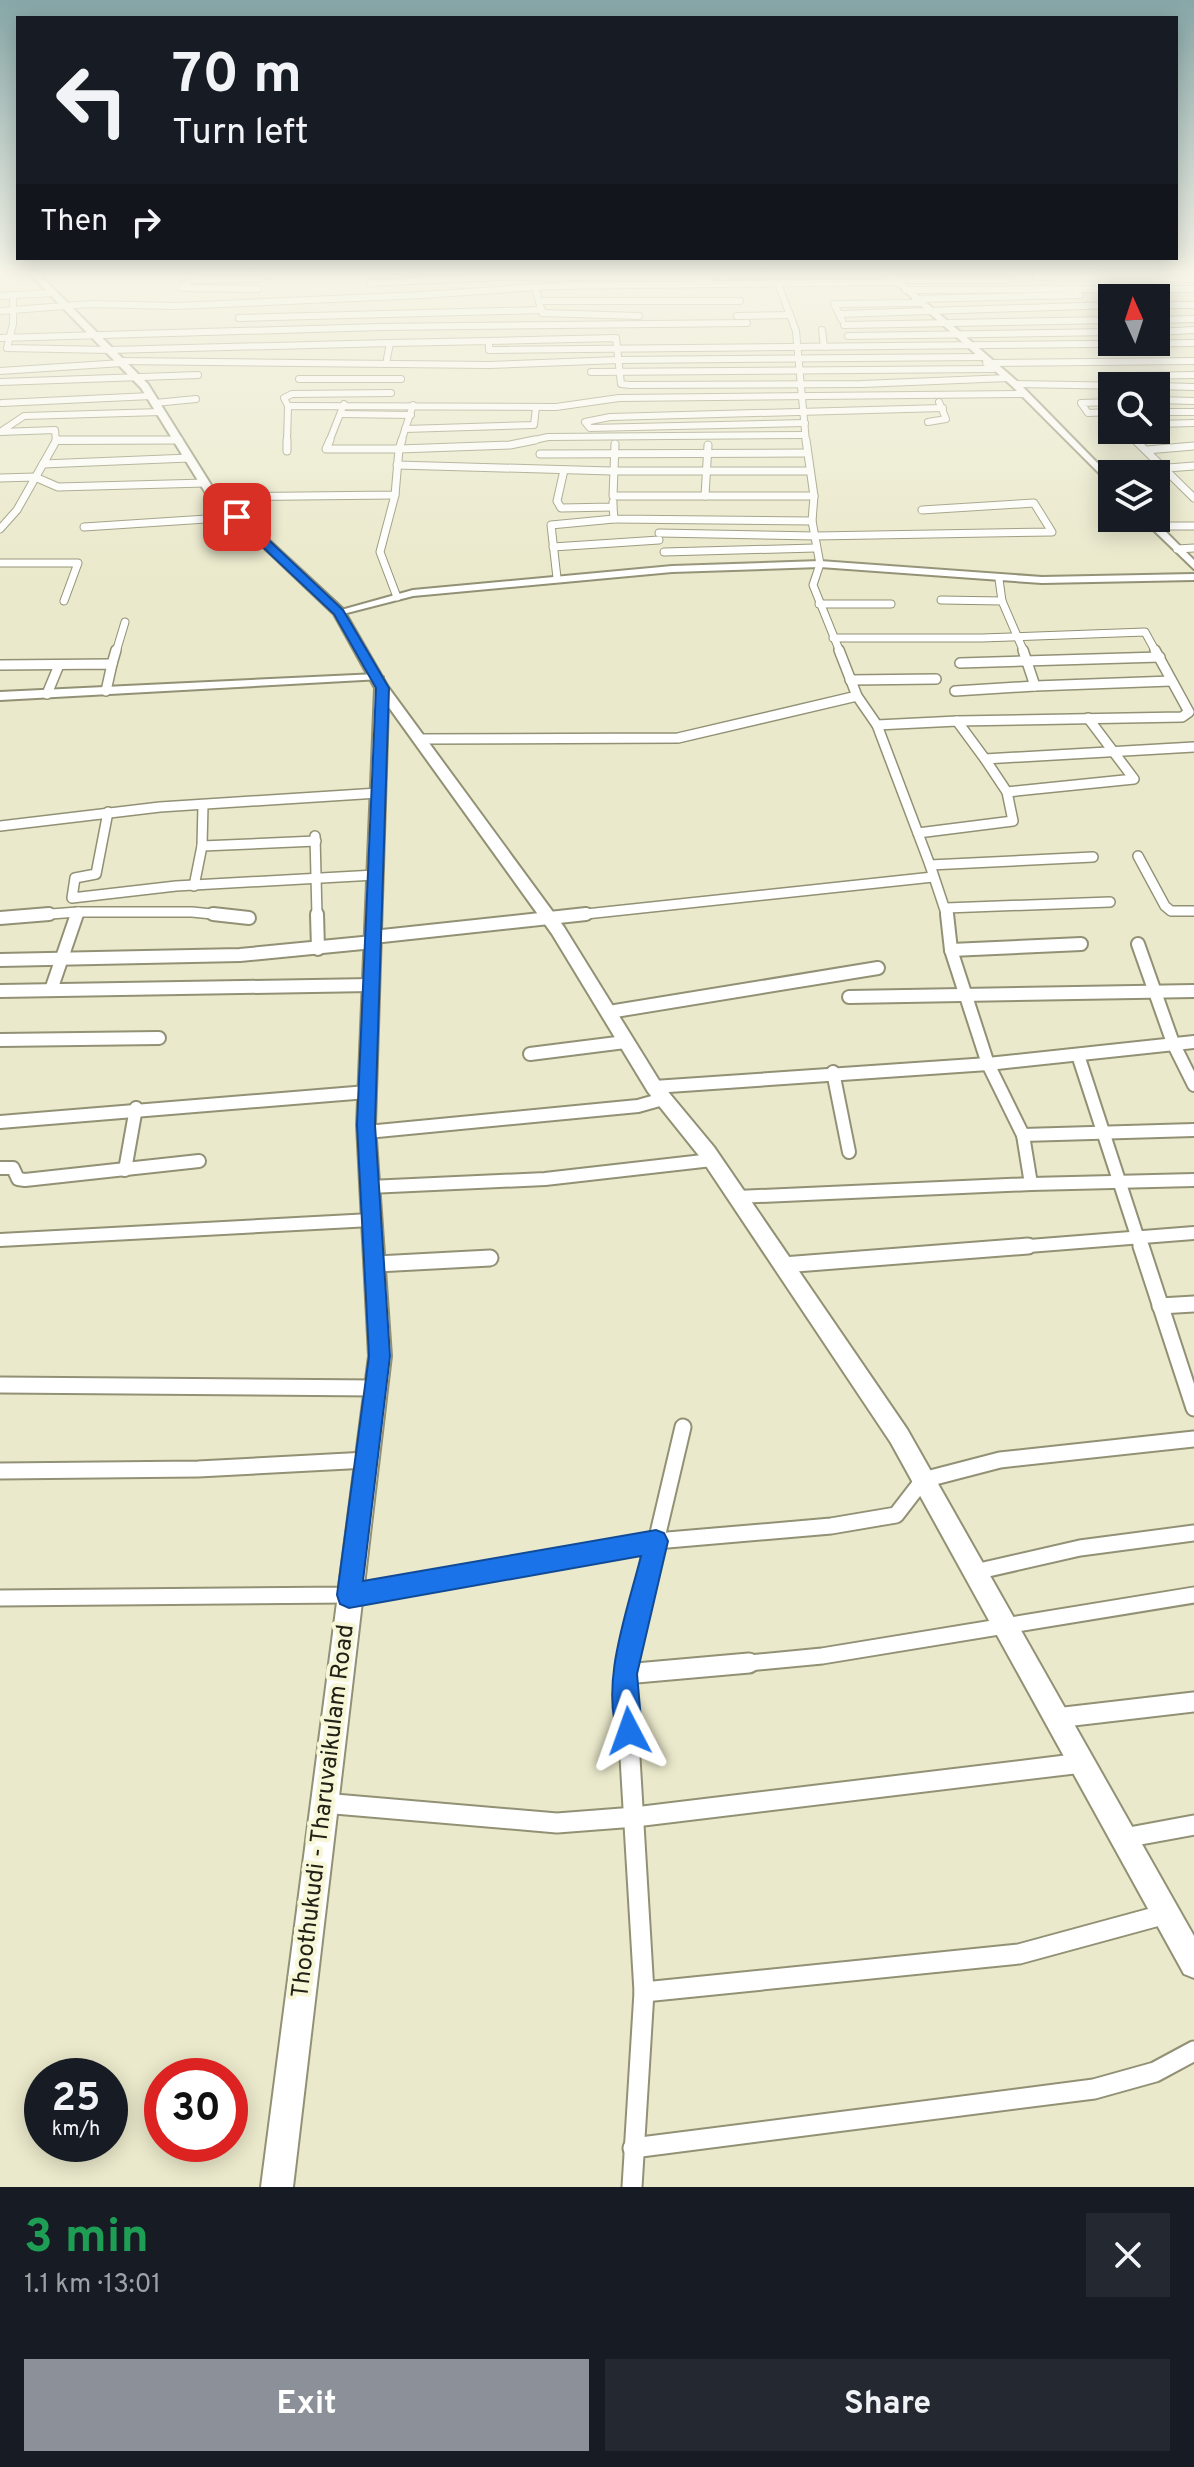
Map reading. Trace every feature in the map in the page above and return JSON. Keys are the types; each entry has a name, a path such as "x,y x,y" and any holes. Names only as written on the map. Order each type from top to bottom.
{"main road":[{"path":"133,375 156,404 210,490 339,612 380,683 549,920 659,1093 712,1160 899,1436 1194,1964"},
{"name":"Thoothukudi - Tharuvaikulam Road","path":"277,2187 380,1356 377,1264 369,1187 367,1092 380,683"}],"street":[{"path":"0,382 42,375"},
{"path":"292,394 300,375"},
{"path":"385,404 404,375"},
{"path":"620,375 621,384 630,385 1011,381 1098,385"},
{"path":"740,375 742,384"},
{"path":"802,375 806,453 814,496 812,521 820,564 813,585 857,696 877,725 946,908 951,950 988,1064 1023,1135 1031,1184"},
{"path":"861,375 872,409"},
{"path":"924,375 946,419 928,422"},
{"path":"1003,375 1098,469"},
{"path":"1170,375 1190,375"},
{"path":"299,379 401,379"},
{"path":"1170,386 1194,387"},
{"path":"287,451 288,406 284,398 292,394 391,393"},
{"path":"288,406 536,407 619,398 1024,394"},
{"path":"55,430 0,432 24,416 63,415 196,399"},
{"path":"1170,400 1194,401"},
{"path":"1098,402 1081,403 1088,413 1098,413"},
{"path":"2,403 156,404"},
{"path":"344,404 326,449 510,445 548,437 805,435"},
{"path":"397,597 380,552 395,495 399,449 413,405"},
{"path":"405,429 534,425 536,407"},
{"path":"805,423 590,428 585,422 610,417 943,408"},
{"path":"1170,412 1194,412"},
{"path":"341,414 411,415"},
{"path":"0,529 17,510 56,441 55,430 63,415"},
{"path":"1170,424 1194,423"},
{"path":"704,426 709,453 705,496"},
{"path":"614,519 611,471 616,437"},
{"path":"56,441 179,440"},
{"path":"1140,444 1157,460"},
{"path":"1146,450 1194,446"},
{"path":"540,454 806,453"},
{"path":"43,464 189,458"},
{"path":"397,465 472,464 611,471 809,471"},
{"path":"1170,469 1194,466"},
{"path":"564,470 557,501 561,508 613,507"},
{"path":"1170,472 1190,489 1194,498"},
{"path":"0,478 35,477 58,487 395,495"},
{"path":"613,496 814,496"},
{"path":"553,547 659,537 1052,532 1034,503 922,510"},
{"path":"0,511 17,510"},
{"path":"84,527 213,521 237,517"},
{"path":"557,578 551,525 614,519 812,521"},
{"path":"657,520 659,537 672,569"},
{"path":"1170,524 1194,526"},
{"path":"1160,532 1194,566"},
{"path":"664,552 815,548"},
{"path":"1177,549 1194,548"},
{"path":"0,563 78,563 64,601"},
{"path":"339,612 397,597 557,578 672,569 820,564 999,579 1194,577"},
{"path":"999,579 1002,601 1019,637 1035,686"},
{"path":"941,600 1002,601"},
{"path":"819,604 891,604"},
{"path":"106,691 125,622"},
{"path":"833,638 1019,637 1145,632 1189,712 1182,717 877,725"},
{"path":"960,663 1160,657"},
{"path":"0,665 112,664"},
{"path":"47,694 59,665"},
{"path":"850,680 936,679"},
{"path":"955,691 1171,681"},
{"path":"0,696 380,683"},
{"path":"419,739 678,738 857,696"},
{"path":"1007,792 1134,779 1088,718"},
{"path":"918,833 1013,821 1007,792 957,721"},
{"path":"985,759 1194,747"},
{"path":"0,826 108,812 378,793"},
{"path":"194,886 202,846 203,805"},
{"path":"108,812 96,874 75,878 72,898 194,886 375,875"},
{"path":"202,846 316,838 318,949"},
{"path":"1138,856 1165,906 1171,911 1194,911"},
{"path":"0,960 240,955 318,949 932,871 1093,857"},
{"path":"946,908 1110,902"},
{"path":"51,990 78,912"},
{"path":"0,918 78,912 192,912 249,918"},
{"path":"951,950 1081,944"},
{"path":"1138,944 1173,1043 1194,1085"},
{"path":"609,1012 878,968"},
{"path":"0,991 371,985"},
{"path":"849,997 1194,991"},
{"path":"0,1040 159,1038"},
{"path":"530,1054 625,1042"},
{"path":"367,1132 613,1108 659,1093 833,1072 988,1064 1194,1042"},
{"path":"1078,1055 1160,1306 1188,1364 1194,1408"},
{"path":"833,1072 849,1152"},
{"path":"0,1122 136,1108 367,1092"},
{"path":"125,1170 136,1108"},
{"path":"1023,1135 1194,1130"},
{"path":"369,1187 545,1179 712,1160"},
{"path":"0,1168 13,1168 18,1179 25,1180 199,1161"},
{"path":"737,1197 1194,1180"},
{"path":"0,1240 371,1220"},
{"path":"783,1265 1136,1235 1194,1233"},
{"path":"377,1264 490,1258"},
{"path":"1160,1306 1194,1304"},
{"path":"0,1385 376,1388"},
{"path":"632,2187 644,1992 625,1674 683,1427"},
{"path":"0,1598 349,1595 656,1541 831,1526 896,1515 923,1480 1000,1460 1194,1439"},
{"path":"0,1471 198,1469 367,1460"},
{"path":"975,1572 1080,1548 1194,1533"},
{"path":"625,1674 822,1656 1194,1595"},
{"path":"1056,1718 1194,1702"},
{"path":"323,1803 557,1823 635,1817 1082,1763"},
{"path":"1124,1838 1194,1825"},
{"path":"644,1992 1019,1954 1166,1914"},
{"path":"633,2148 1094,2089 1155,2072 1194,2051"}],"route":[{"path":"237,517 339,612 382,688 366,1125 371,1220 377,1264 380,1356 349,1595 656,1541 625,1674 629,1731"}]}
